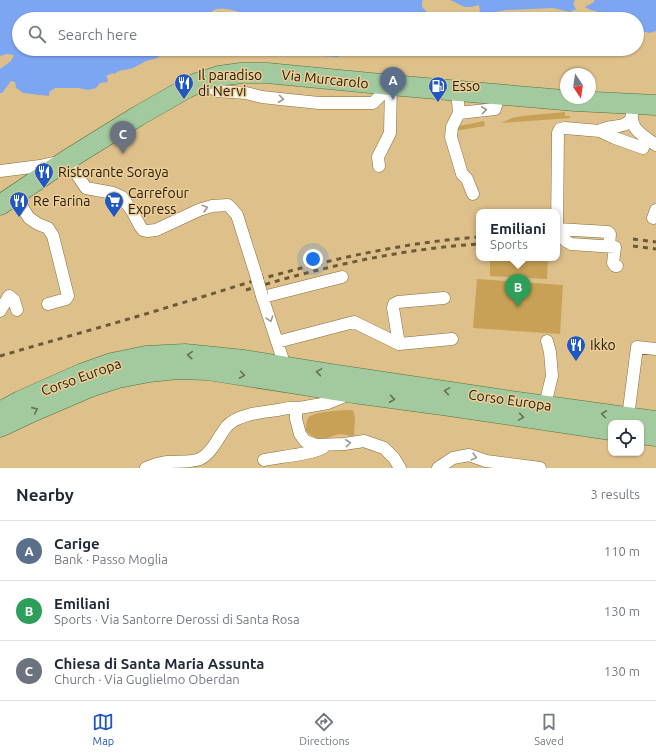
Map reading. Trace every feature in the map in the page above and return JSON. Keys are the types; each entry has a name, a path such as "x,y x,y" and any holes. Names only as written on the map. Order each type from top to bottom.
{"main road":[{"name":"Via Murcarolo","path":"7,200 67,160 179,93 197,83 220,76 241,73 267,73 575,101 632,111 656,105"},
{"name":"Corso Europa","path":"0,412 20,400 81,374 112,363 146,356 185,354 244,360 284,374"},
{"name":"Corso Europa","path":"0,427 90,387 118,378 176,369 284,374 359,386 545,405 656,421"},
{"name":"Corso Europa","path":"359,386 443,405 608,430"},
{"path":"0,406 20,400"},
{"path":"644,434 656,436"}],"street":[{"path":"206,80 209,86 217,91 246,93 280,100 319,103 373,103 391,85"},
{"path":"379,166 378,157 390,133 391,85"},
{"path":"457,90 459,113 452,127 451,137 462,174 467,179 473,194"},
{"path":"459,113 495,109 499,94"},
{"path":"600,131 605,128 623,126 629,122 632,111"},
{"path":"632,111 636,130 656,145"},
{"path":"557,209 560,129 565,128 600,131 643,148"},
{"path":"0,171 40,166 67,160 86,188 113,193 122,197 128,204 140,226 147,232 156,230 199,210 212,206 228,206 231,208 237,215 277,342 284,374"},
{"path":"7,200 29,218 48,228 53,236 68,296 66,299 48,304"},
{"path":"560,234 564,241 571,244 615,247 613,263 617,266"},
{"path":"263,297 342,277"},
{"path":"0,311 9,296 14,300 17,310"},
{"path":"399,344 393,308 394,304 398,302 444,298"},
{"path":"277,342 354,322 399,344 452,339"},
{"path":"545,405 552,376 550,352 547,341"},
{"path":"628,417 637,347 656,349"},
{"path":"146,468 160,463 199,459 208,454 233,421 240,418 262,412 293,407 299,408 328,402 359,386"},
{"path":"299,408 296,412 296,419 300,434 305,441 310,444 327,445 364,441 384,448 394,458 400,468"},
{"path":"264,460 322,449 327,445"},
{"path":"438,468 453,458 469,455 486,461 540,468"}],"shaded area":[{"path":"565,112 565,116 570,116 570,118 501,123 512,118 522,116"},
{"path":"484,121 485,126 454,131 459,126"},
{"path":"490,261 548,261 547,279 490,276"},
{"path":"477,279 563,285 560,334 473,328"},
{"path":"353,410 355,418 354,437 340,434 326,439 317,439 306,431 308,418 311,416 329,411"}],"water":[{"path":"0,0 423,0 422,7 427,12 239,12 228,9 216,9 212,12 12,12 12,55 7,54 0,56"},
{"path":"450,0 575,0 573,3 576,9 570,12 553,8 480,12 479,5 465,7"},
{"path":"594,0 656,0 656,31 649,33 644,32 644,12 600,12 585,7 594,2"},
{"path":"14,56 160,56 133,68 106,76 108,80 107,82 100,83 96,88 88,90 79,88 55,88 49,92 49,96 23,93 15,87 15,82 11,81 2,93 0,93 0,69 11,61"}],"railway":[{"path":"0,356 304,267 403,246 476,237"},
{"path":"633,239 656,242"},
{"path":"246,290 361,260 449,246 476,244"},
{"path":"633,246 656,249"}],"place":[{"name":"Il paradiso di Nervi","path":"184,100"},
{"name":"Carige","path":"393,100"},
{"name":"Esso","path":"438,103"},
{"name":"Chiesa di Santa Maria Assunta","path":"123,154"},
{"name":"Ristorante Soraya","path":"44,189"},
{"name":"Re Farina","path":"19,218"},
{"name":"Carrefour Express","path":"114,218"},
{"name":"Emiliani","path":"518,307"},
{"name":"Ikko","path":"576,362"}]}
